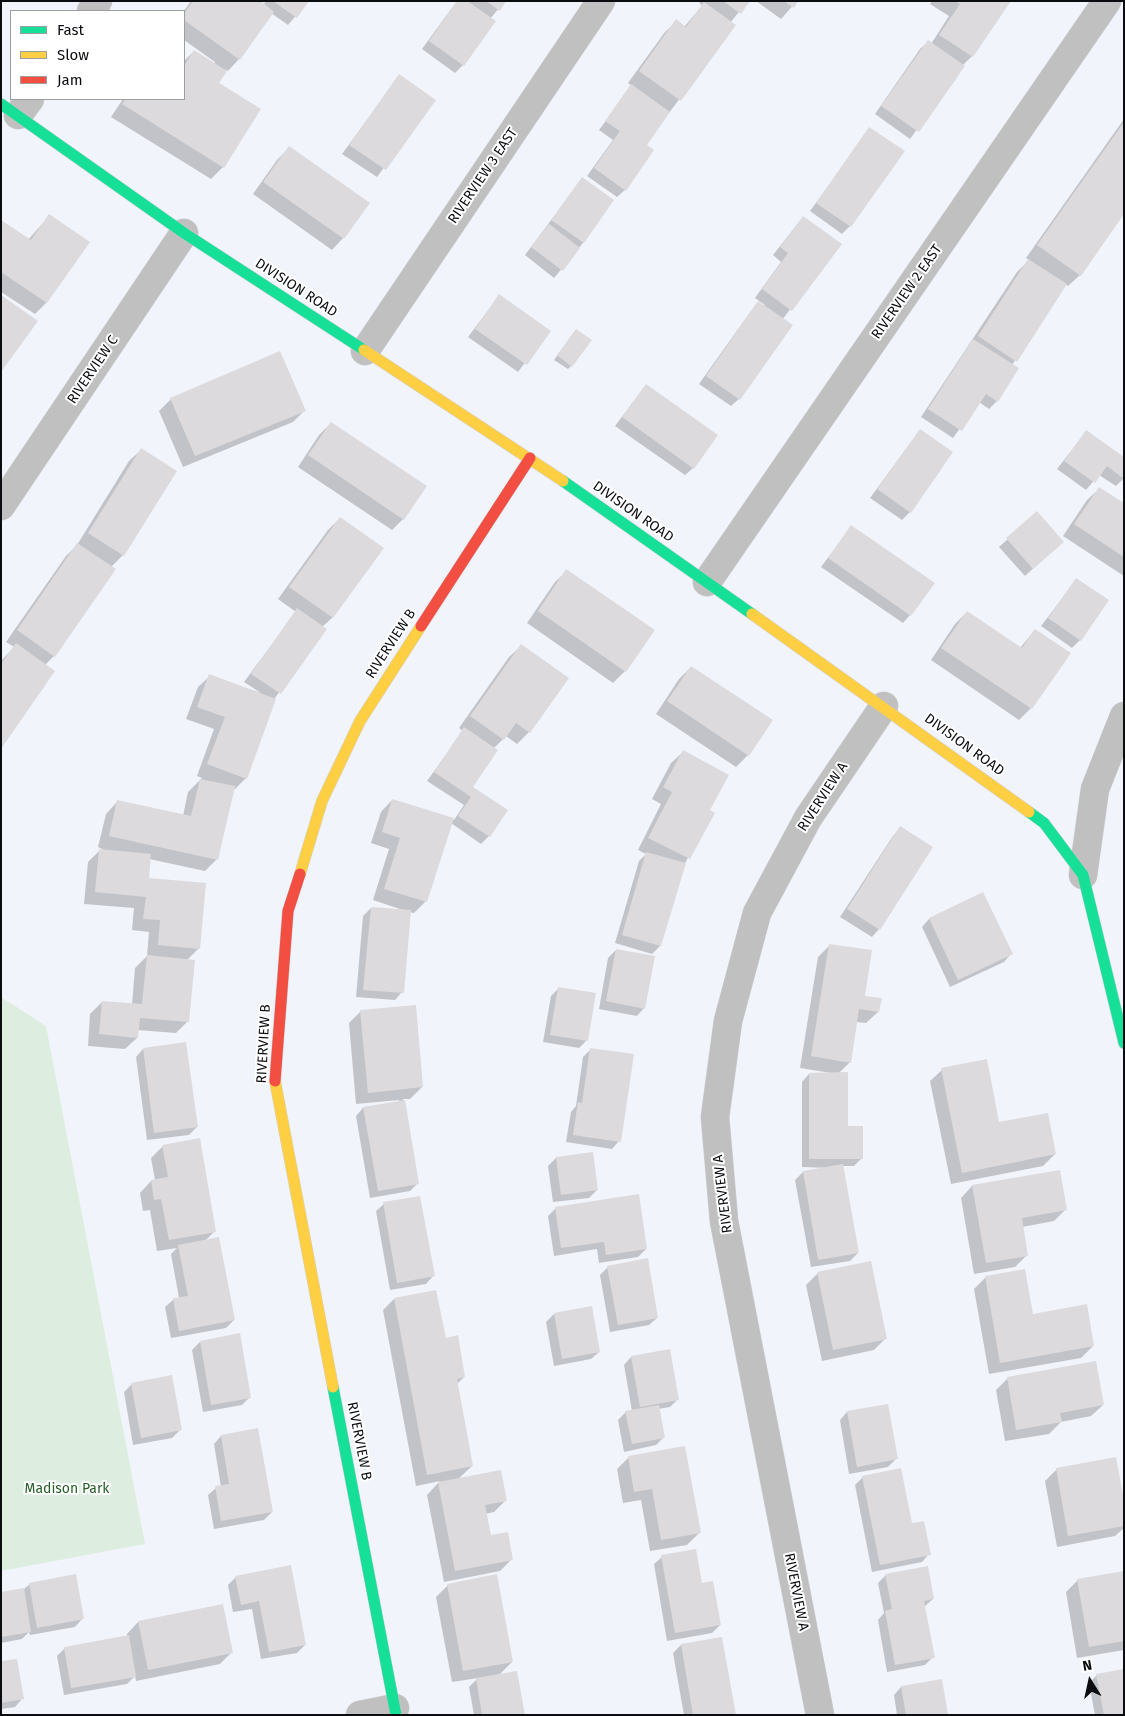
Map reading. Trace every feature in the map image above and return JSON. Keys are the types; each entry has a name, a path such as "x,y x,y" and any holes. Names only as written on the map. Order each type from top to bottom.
{"street":[{"name":"RIVERVIEW 3 EAST","path":"365,351 601,1"},
{"name":"RIVERVIEW 2 EAST","path":"707,582 1107,1"},
{"name":"DIVISION ROAD","path":"16,106 184,233 530,458 884,706 1044,823 1083,875 1124,1042"},
{"name":"RIVERVIEW C","path":"1,506 184,233"},
{"name":"RIVERVIEW B","path":"396,1711 275,1084 288,910 322,802 360,721 530,458"},
{"name":"RIVERVIEW A","path":"820,1715 724,1221 715,1117 728,1021 757,913 808,818 884,706"},
{"path":"1083,875 1094,789 1124,716"},
{"path":"360,1715 396,1711"}],"green space":[{"name":"Madison Park","path":"1,997 46,1026 145,1544 1,1571"}],"building":[{"path":"193,1 261,1 274,12 240,60 185,21 185,13"},
{"path":"273,1 309,1 297,18"},
{"path":"457,1 467,1 496,21 464,66 429,41"},
{"path":"486,1 506,1 500,11"},
{"path":"723,1 750,1 741,14"},
{"path":"784,1 798,1 794,8"},
{"path":"955,1 1011,1 973,57 939,35 960,4"},
{"path":"704,2 736,25 681,101 639,71 676,19 686,27"},
{"path":"928,40 965,66 919,132 881,106"},
{"path":"194,50 227,71 219,83 261,109 224,168 122,104 125,100 185,100 185,64"},
{"path":"399,74 436,100 386,170 349,145"},
{"path":"631,84 670,112 647,145 654,150 626,191 594,168 620,131 605,121"},
{"path":"1124,122 1124,214 1081,276 1037,245"},
{"path":"869,127 905,151 851,227 816,203"},
{"path":"289,146 370,203 344,239 263,182"},
{"path":"582,177 614,200 584,243 551,220"},
{"path":"49,214 90,242 47,303 1,272 1,220 31,240"},
{"path":"803,216 842,244 792,311 762,289 788,253 780,247"},
{"path":"549,224 580,248 563,271 531,247"},
{"path":"1028,259 1067,284 1017,362 978,336"},
{"path":"499,294 551,331 527,365 475,329"},
{"path":"1,295 38,321 1,372"},
{"path":"758,301 793,325 740,400 706,376"},
{"path":"576,329 592,340 572,367 557,355"},
{"path":"973,339 1019,368 998,402 986,394 962,431 928,409"},
{"path":"280,351 306,411 195,456 170,398"},
{"path":"646,384 718,435 694,469 622,417"},
{"path":"331,422 427,486 404,520 308,455"},
{"path":"920,429 953,452 911,513 877,489"},
{"path":"1086,430 1124,457 1124,479 1107,466 1095,483 1064,461"},
{"path":"141,448 177,471 124,556 88,533"},
{"path":"1099,487 1124,503 1124,557 1074,524"},
{"path":"1037,511 1064,542 1033,569 1006,538"},
{"path":"340,517 384,548 333,618 289,587"},
{"path":"851,525 935,583 911,616 828,558"},
{"path":"77,543 116,569 55,657 17,630"},
{"path":"566,569 655,630 626,672 538,611"},
{"path":"1076,578 1109,600 1081,641 1048,618"},
{"path":"297,608 327,629 281,694 251,674"},
{"path":"967,611 1022,648 1035,629 1071,653 1032,709 941,648"},
{"path":"16,643 55,671 1,749 1,664"},
{"path":"521,644 569,678 530,733 516,723 504,740 470,716"},
{"path":"691,666 773,720 749,756 667,701"},
{"path":"209,674 276,699 247,779 207,764 225,717 197,707"},
{"path":"464,727 498,750 473,787 508,810 490,837 458,816 471,797 434,772"},
{"path":"683,750 729,775 710,810 715,813 690,859 648,838 672,792 663,787"},
{"path":"200,779 235,786 218,860 109,836 117,800 191,816"},
{"path":"392,799 454,818 427,902 384,889 400,838 382,832"},
{"path":"900,826 933,847 880,930 847,909"},
{"path":"99,849 151,854 149,878 206,883 200,949 158,945 160,920 143,919 146,897 95,892"},
{"path":"646,852 686,863 661,946 622,935"},
{"path":"983,892 1013,954 958,980 929,918"},
{"path":"371,907 411,910 404,993 363,990"},
{"path":"829,944 872,950 865,996 882,998 879,1012 859,1009 851,1063 811,1056"},
{"path":"616,949 655,956 645,1009 606,1001"},
{"path":"147,955 195,960 189,1022 140,1018 138,1038 99,1034 102,1001 142,1004"},
{"path":"558,987 596,993 588,1041 550,1035"},
{"path":"416,1005 423,1087 368,1093 360,1010"},
{"path":"186,1042 198,1127 154,1133 143,1048"},
{"path":"590,1048 634,1054 621,1142 573,1135 578,1102 582,1103"},
{"path":"987,1059 999,1122 1048,1113 1056,1154 962,1173 941,1068"},
{"path":"848,1072 848,1126 863,1126 863,1159 809,1159 809,1073"},
{"path":"405,1100 419,1184 378,1191 363,1107"},
{"path":"200,1138 216,1232 169,1240 161,1199 154,1200 151,1180 168,1177 162,1145"},
{"path":"593,1152 598,1190 561,1195 556,1157"},
{"path":"843,1164 859,1253 818,1260 803,1171"},
{"path":"1060,1170 1067,1210 1022,1218 1028,1256 986,1263 972,1185"},
{"path":"639,1194 647,1249 606,1255 604,1242 561,1248 555,1207"},
{"path":"420,1196 435,1276 397,1283 383,1202"},
{"path":"219,1237 235,1320 179,1331 173,1298 188,1296 178,1245"},
{"path":"648,1258 658,1318 618,1325 607,1266"},
{"path":"871,1261 887,1339 833,1350 817,1272"},
{"path":"1025,1269 1033,1314 1087,1304 1094,1346 1000,1363 985,1276"},
{"path":"436,1290 446,1338 458,1335 465,1377 457,1379 473,1466 427,1475 394,1298"},
{"path":"592,1306 600,1352 562,1359 554,1313"},
{"path":"240,1333 251,1398 211,1405 200,1341"},
{"path":"670,1349 679,1400 640,1407 631,1356"},
{"path":"1096,1361 1104,1405 1060,1413 1062,1422 1016,1430 1007,1377"},
{"path":"172,1375 182,1430 141,1438 131,1383"},
{"path":"888,1404 898,1459 857,1467 847,1411"},
{"path":"659,1405 665,1438 632,1444 625,1411"},
{"path":"258,1428 273,1512 221,1521 215,1486 229,1484 221,1435"},
{"path":"685,1446 701,1533 661,1540 652,1489 634,1492 628,1456"},
{"path":"1116,1457 1124,1500 1124,1526 1068,1536 1056,1468"},
{"path":"901,1468 912,1523 924,1521 931,1555 880,1565 862,1476"},
{"path":"501,1470 507,1501 485,1505 491,1535 508,1532 513,1560 455,1571 438,1482"},
{"path":"696,1549 702,1583 713,1581 721,1625 675,1633 661,1555"},
{"path":"291,1565 306,1645 269,1652 259,1601 241,1605 235,1576"},
{"path":"928,1566 934,1599 924,1601 935,1658 895,1665 885,1611 892,1609 885,1574"},
{"path":"1124,1571 1124,1641 1089,1647 1077,1579"},
{"path":"76,1574 84,1619 37,1628 29,1583"},
{"path":"497,1574 513,1662 463,1671 447,1584"},
{"path":"24,1588 31,1632 1,1637 1,1592"},
{"path":"223,1604 233,1653 148,1670 138,1621"},
{"path":"129,1635 136,1677 71,1688 64,1647"},
{"path":"722,1637 736,1715 693,1715 681,1644"},
{"path":"17,1659 24,1699 1,1703 1,1661"},
{"path":"1124,1669 1124,1715 1104,1715 1096,1674"},
{"path":"517,1671 525,1715 482,1715 476,1678"},
{"path":"942,1679 948,1715 906,1715 901,1686"}],"traffic: fast":[{"path":"1,104 184,233 364,350"},
{"path":"563,481 752,614"},
{"path":"1029,812 1044,823 1083,875 1124,1043"},
{"path":"333,1387 396,1715"}],"traffic: slow":[{"path":"364,350 563,481"},
{"path":"752,614 1029,812"},
{"path":"300,874 322,801 360,721 421,626"},
{"path":"275,1081 333,1387"}],"traffic: jam":[{"path":"421,626 530,458"},
{"path":"275,1081 288,911 300,874"}]}
